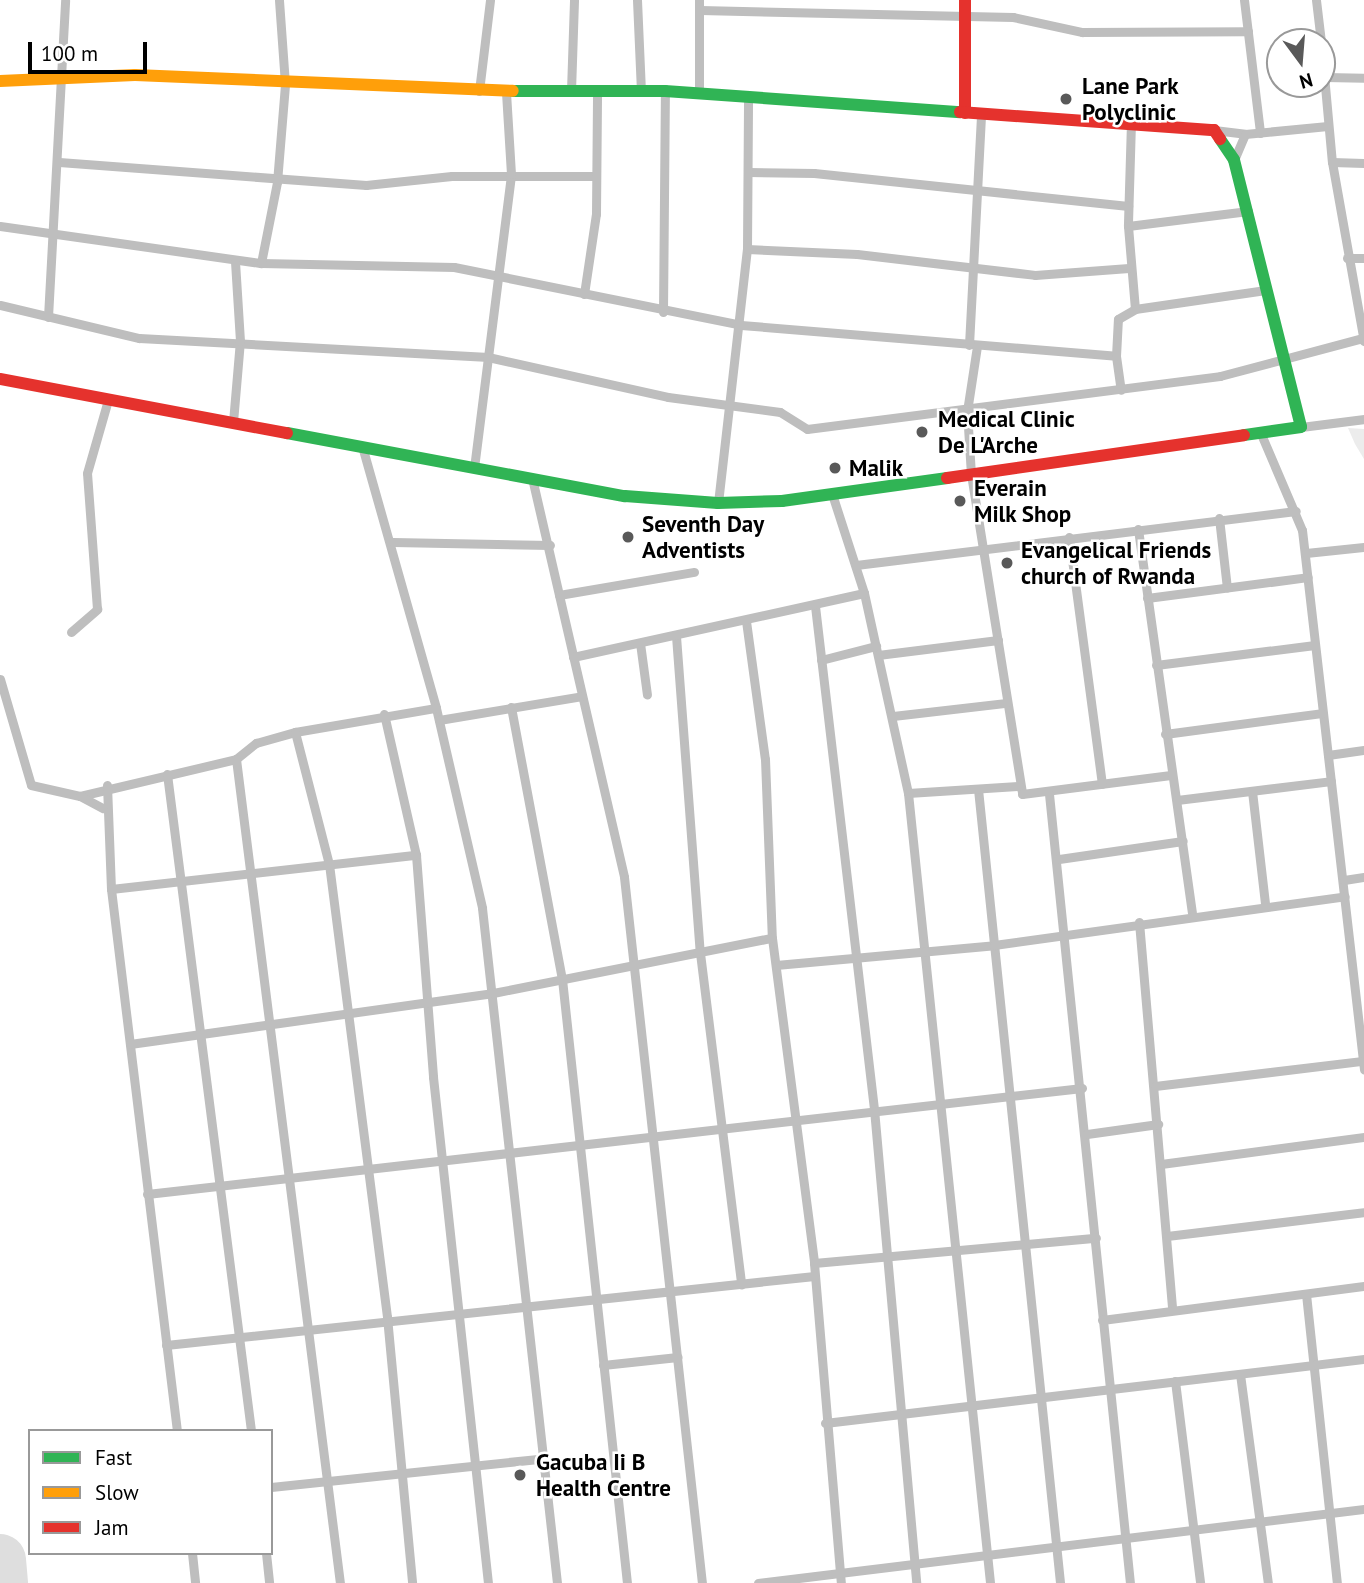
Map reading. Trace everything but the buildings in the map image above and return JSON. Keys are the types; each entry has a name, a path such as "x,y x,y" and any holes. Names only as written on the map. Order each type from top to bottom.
{"street":[{"path":"48,317 55,238 65,0"},
{"path":"261,264 277,182 285,84 279,0"},
{"path":"479,92 490,0"},
{"path":"571,91 574,0"},
{"path":"637,0 641,90"},
{"path":"699,0 699,93"},
{"path":"965,0 965,113"},
{"path":"1244,0 1260,133"},
{"path":"1316,0 1319,28"},
{"path":"700,10 964,14 1082,32 1248,31"},
{"path":"0,81 61,77 479,92 641,90 1131,122 1245,134 1328,126"},
{"path":"1336,77 1364,78"},
{"path":"584,294 594,239 597,90"},
{"path":"663,312 665,91"},
{"path":"474,468 502,274 510,174 506,92"},
{"path":"718,503 741,325 747,249 748,96"},
{"path":"0,305 139,338 240,341 488,357 668,397 731,402 780,412 807,429 1121,390 1286,361 1363,340 1332,162 1326,98"},
{"path":"981,114 973,345 967,411 971,474 986,547 1019,786 1026,796 1171,775"},
{"path":"1131,122 1128,226 1129,268 1135,309"},
{"path":"1214,130 1234,160 1301,427"},
{"path":"1234,160 1245,134"},
{"path":"59,162 277,182 366,185 510,174 595,176"},
{"path":"1332,162 1364,163"},
{"path":"748,172 814,173 978,194 1128,206"},
{"path":"1128,226 1248,211"},
{"path":"0,226 55,238 261,264 502,274 663,312 741,325 1116,356"},
{"path":"747,249 857,254 974,271 1084,275 1129,268"},
{"path":"1347,258 1364,258"},
{"path":"233,422 240,341 235,261"},
{"path":"1121,390 1116,356 1118,319 1135,309 1266,290"},
{"path":"0,379 625,496 718,503 832,494 1364,419"},
{"path":"71,632 97,609 87,473 108,400"},
{"path":"1155,1086 1364,1065 1361,1009 1322,713 1306,553 1296,511 1261,434"},
{"path":"362,446 393,542 439,720 482,908 529,1307 557,1583"},
{"path":"533,478 622,867 702,1583"},
{"path":"832,494 864,593 908,793 990,1583"},
{"path":"856,565 1296,511"},
{"path":"1219,519 1227,588"},
{"path":"1138,529 1192,912"},
{"path":"1069,537 1102,784"},
{"path":"393,542 550,545"},
{"path":"1306,553 1364,547"},
{"path":"559,595 694,572"},
{"path":"1147,598 1308,577"},
{"path":"573,657 815,606 864,593"},
{"path":"815,606 874,1110 898,1414 916,1583"},
{"path":"746,621 765,759 772,938 814,1263 825,1423 841,1579"},
{"path":"676,636 700,953 741,1284"},
{"path":"821,660 877,651 998,640"},
{"path":"640,643 647,695"},
{"path":"1156,665 1315,645"},
{"path":"0,679 31,785 80,796 103,808"},
{"path":"439,720 582,696"},
{"path":"893,716 1006,703"},
{"path":"511,707 562,979 627,1583"},
{"path":"80,796 107,785 236,759 256,743 295,732 384,714 436,708"},
{"path":"1165,734 1322,713"},
{"path":"384,714 416,855 441,1158 488,1583"},
{"path":"295,732 329,864 387,1317 412,1583"},
{"path":"1328,755 1364,750"},
{"path":"236,759 272,1026 340,1583"},
{"path":"167,774 222,1187 251,1429"},
{"path":"1177,800 1331,781"},
{"path":"107,785 103,808 111,889 177,1429"},
{"path":"908,793 1019,786"},
{"path":"978,789 1060,1583"},
{"path":"1252,791 1265,904"},
{"path":"1049,794 1067,934 1102,1320 1130,1583"},
{"path":"1059,859 1183,841"},
{"path":"111,889 251,876 416,855"},
{"path":"1344,880 1364,877"},
{"path":"776,965 994,945 1192,912 1345,896"},
{"path":"1139,922 1172,1310"},
{"path":"130,1044 493,993 772,938"},
{"path":"147,1194 222,1187 511,1149 1082,1088"},
{"path":"1087,1134 1158,1124"},
{"path":"1161,1164 1364,1137"},
{"path":"1167,1236 1364,1212"},
{"path":"814,1263 1096,1238"},
{"path":"166,1345 387,1317 529,1307 814,1276"},
{"path":"1102,1320 1364,1286"},
{"path":"1306,1294 1328,1513 1338,1583"},
{"path":"603,1365 678,1357"},
{"path":"825,1423 1109,1392 1175,1381 1364,1359"},
{"path":"1240,1374 1268,1583"},
{"path":"1175,1381 1200,1583"},
{"path":"273,1487 402,1471 545,1458"},
{"path":"758,1583 841,1579 914,1566 1364,1509"},
{"path":"192,1555 195,1583"},
{"path":"266,1555 270,1583"}],"shaded area":[{"path":"1348,428 1364,429 1364,459 1355,444"}],"runway":[{"path":"0,1560 2,1583"}],"traffic: fast":[{"path":"513,91 665,91 960,112"},
{"path":"1220,139 1234,160 1301,427 1244,435"},
{"path":"287,433 625,496 718,503 782,501 947,478"}],"traffic: slow":[{"path":"0,81 135,75 513,91"}],"traffic: jam":[{"path":"965,0 965,113"},
{"path":"960,112 1214,130 1220,139"},
{"path":"0,379 287,433"},
{"path":"947,478 1244,435"}],"place":[{"name":"Lane Park Polyclinic","path":"1066,99"},
{"name":"Medical Clinic De L'Arche","path":"922,432"},
{"name":"Malik","path":"835,468"},
{"name":"Everain Milk Shop","path":"960,501"},
{"name":"Seventh Day Adventists","path":"628,537"},
{"name":"Evangelical Friends church of Rwanda","path":"1007,563"},
{"name":"Gacuba Ii B Health Centre","path":"520,1475"}]}
